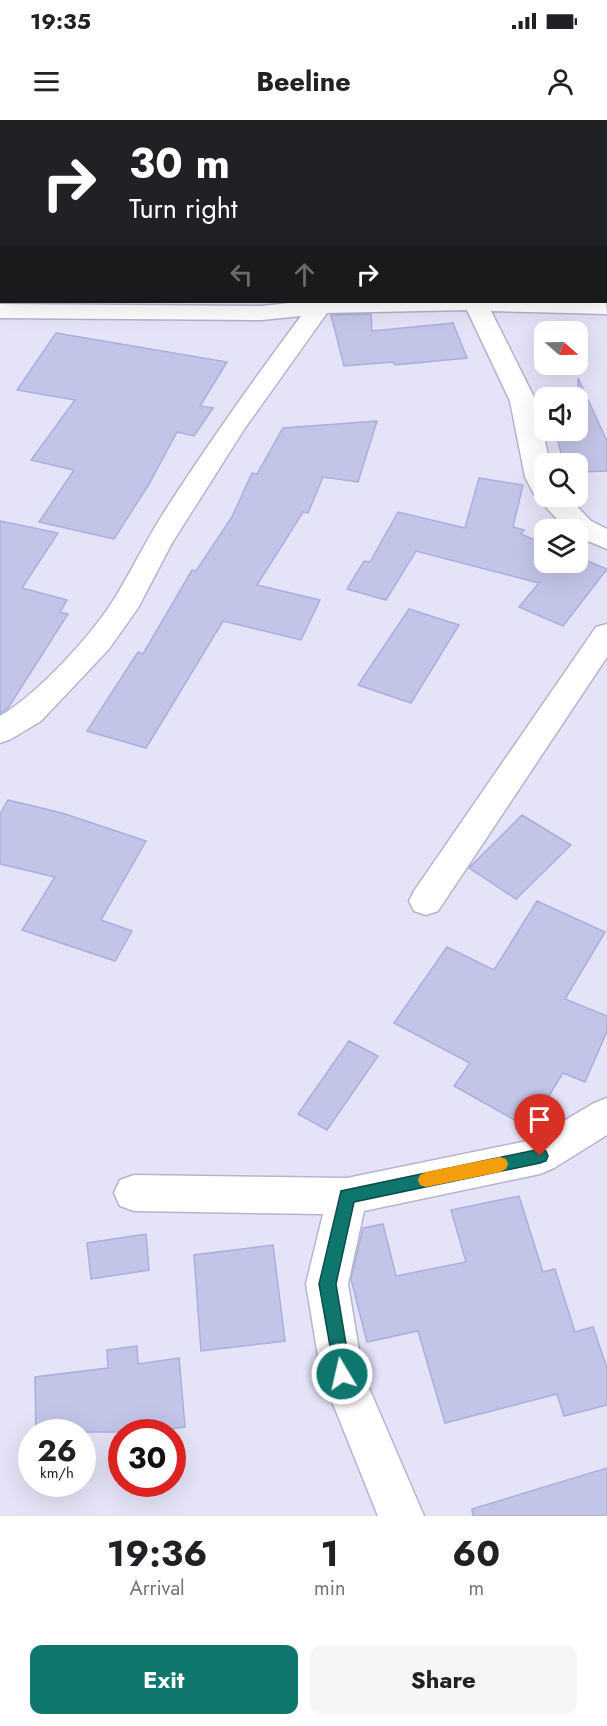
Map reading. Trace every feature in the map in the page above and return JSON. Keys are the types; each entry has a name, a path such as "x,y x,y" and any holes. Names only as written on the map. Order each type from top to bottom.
{"street":[{"path":"475,303 523,401 534,453"},
{"path":"0,311 262,313 319,304 475,303 607,307"},
{"path":"0,731 30,713 98,642 128,601 158,543 233,426 319,304"},
{"path":"562,507 582,527 607,540"},
{"path":"426,901 607,634"},
{"path":"134,1193 347,1196 540,1156 607,1115"},
{"path":"347,1196 327,1284 340,1363 342,1374 401,1516"}],"shaded area":[{"path":"0,303 607,303 607,1516 0,1516"}],"building":[{"path":"371,314 372,331 453,323 467,358 395,365 393,362 344,366 331,315"},
{"path":"56,333 227,362 200,406 213,408 194,436 177,432 149,484 114,539 39,522 74,470 31,460 75,400 17,390"},
{"path":"588,400 607,441 607,471 588,472 588,453 561,453 558,441 588,441"},
{"path":"377,421 358,482 323,477 308,513 303,512 257,585 320,600 301,640 223,621 146,748 87,731 138,652 143,654 192,570 196,571 232,517 252,473 257,474 283,428"},
{"path":"479,478 523,485 513,527 524,530 521,534 534,540 534,573 588,573 588,561 607,569 563,626 519,607 539,583 416,551 386,600 347,589 364,561 370,562 398,512 465,528"},
{"path":"0,521 58,533 22,588 67,600 60,612 68,614 8,708 0,713"},
{"path":"409,609 459,625 411,703 358,685"},
{"path":"8,800 62,813 146,841 101,920 132,931 115,961 22,930 55,877 0,864 0,814"},
{"path":"522,815 571,845 516,899 469,868"},
{"path":"537,901 605,932 565,999 607,1016 607,1031 585,1082 563,1073 529,1128 454,1086 470,1063 394,1023 447,947 494,970"},
{"path":"349,1041 378,1056 327,1130 298,1114"},
{"path":"519,1196 543,1272 555,1269 575,1332 593,1327 607,1368 607,1405 564,1416 557,1394 445,1423 418,1331 367,1342 351,1279 363,1228 383,1224 396,1276 466,1262 451,1210"},
{"path":"146,1234 149,1270 91,1279 87,1243"},
{"path":"273,1245 285,1341 201,1351 194,1255"},
{"path":"137,1346 138,1364 179,1358 184,1419 108,1419 108,1432 96,1432 96,1419 36,1419 35,1377 108,1368 107,1350"},
{"path":"607,1468 607,1516 473,1516 472,1509"}],"slow traffic":[{"path":"426,1180 500,1164"}],"route":[{"path":"342,1374 327,1284 347,1196 540,1156"}]}
